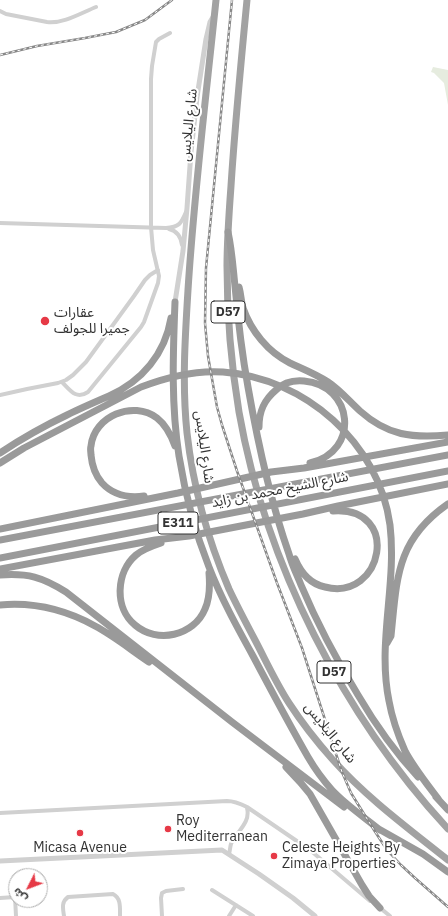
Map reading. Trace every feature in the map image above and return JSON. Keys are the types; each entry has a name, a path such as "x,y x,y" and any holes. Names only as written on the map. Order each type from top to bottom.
{"highway":[{"name":"شارع اليلايس","path":"216,0 191,242 184,368 187,433 200,502 212,545 237,606 288,702 332,760 362,790 448,860"},
{"name":"D57","path":"247,0 233,157 228,232 227,294 231,353 239,412 251,465 265,514 288,578 324,654 367,726 391,760 448,829"},
{"path":"228,232 248,387 262,462 271,498 289,556 325,639 369,713 412,771 448,810"},
{"path":"234,280 239,288 246,315 255,331 267,346 281,358 319,376 328,382 366,416 383,427 412,436 423,437 448,435"},
{"path":"0,453 52,422 120,391 141,376 162,348 169,330 172,310 175,302"},
{"path":"175,302 173,401 179,456 201,547 209,569 237,627 315,769 342,800 380,830"},
{"path":"0,463 24,448 141,387 181,375 222,372 264,380 301,395 324,411 354,442 369,464 382,493 390,523 392,550 385,645 388,700 394,723 409,757 439,800"},
{"path":"259,443 259,419 261,410 268,398 283,384 297,380 317,383 336,398 342,408 345,421 343,434 338,446 324,459 294,466 282,471"},
{"path":"178,493 162,493 133,497 118,494 104,485 95,472 92,465 91,446 96,431 107,419 114,414 138,410 156,417 163,424 171,437 179,456"},
{"path":"0,529 11,528 178,493 271,472 304,468 448,442"},
{"name":"شارع الشيخ محمد بن زايد","path":"0,540 448,455"},
{"name":"شارع الشيخ محمد بن زايد","path":"0,558 448,471"},
{"path":"209,569 209,600 205,610 191,627 182,632 173,635 152,634 135,625 124,611 121,602 120,585 125,568 140,552 152,546 189,536 448,484"},
{"path":"385,645 391,636 397,583 406,552 422,526 448,504"},
{"path":"285,543 291,550 300,570 305,576 321,586 334,589 346,588 359,582 370,570 376,557 378,542 372,526 366,520 355,513 343,510 303,514"},
{"path":"0,569 155,540 189,536"},
{"path":"0,575 25,575 47,581 70,595 360,819 423,854 448,872"},
{"path":"0,604 32,606 59,610 96,626 154,666 170,673"},
{"path":"278,757 284,766 310,794 362,885 369,896 380,908"}],"street":[{"path":"0,11 6,14 54,23 96,7"},
{"path":"175,302 183,251 191,152 201,68 210,22 214,16"},
{"path":"62,382 75,394 82,395 88,392 143,325 158,283 159,276 153,250 150,227 151,79 156,42 170,33"},
{"path":"0,223 166,228 174,227 180,223 187,208"},
{"path":"166,228 174,231 182,240 183,251"},
{"path":"0,395 62,382 73,375 81,367 145,280 158,270"},
{"path":"0,813 227,801 237,802 247,807 310,850 390,916"},
{"path":"247,807 248,819"},
{"path":"0,861 222,850 231,844 248,819 254,816 259,816"},
{"path":"229,854 231,844"},
{"path":"222,850 294,898 315,916"},
{"path":"162,916 162,893 166,891 183,889"},
{"path":"212,890 252,916"},
{"path":"64,916 63,903 68,897 113,894 117,896 119,900 120,916"},
{"path":"229,916 236,905"}],"shaded area":[{"path":"433,67 448,70 448,105 444,83 431,72"}],"railway":[{"path":"0,55 37,46 116,32 145,20 172,0"},
{"path":"232,0 206,268 205,323 208,356 217,407 237,471 302,648 342,772 351,793 387,850 401,865 448,907"}],"place":[{"name":"عقارات جميرا للجولف","path":"45,321"},
{"name":"Roy Mediterranean","path":"168,829"},
{"name":"Micasa Avenue","path":"80,833"},
{"name":"Celeste Heights By Zimaya Properties","path":"274,856"}]}
